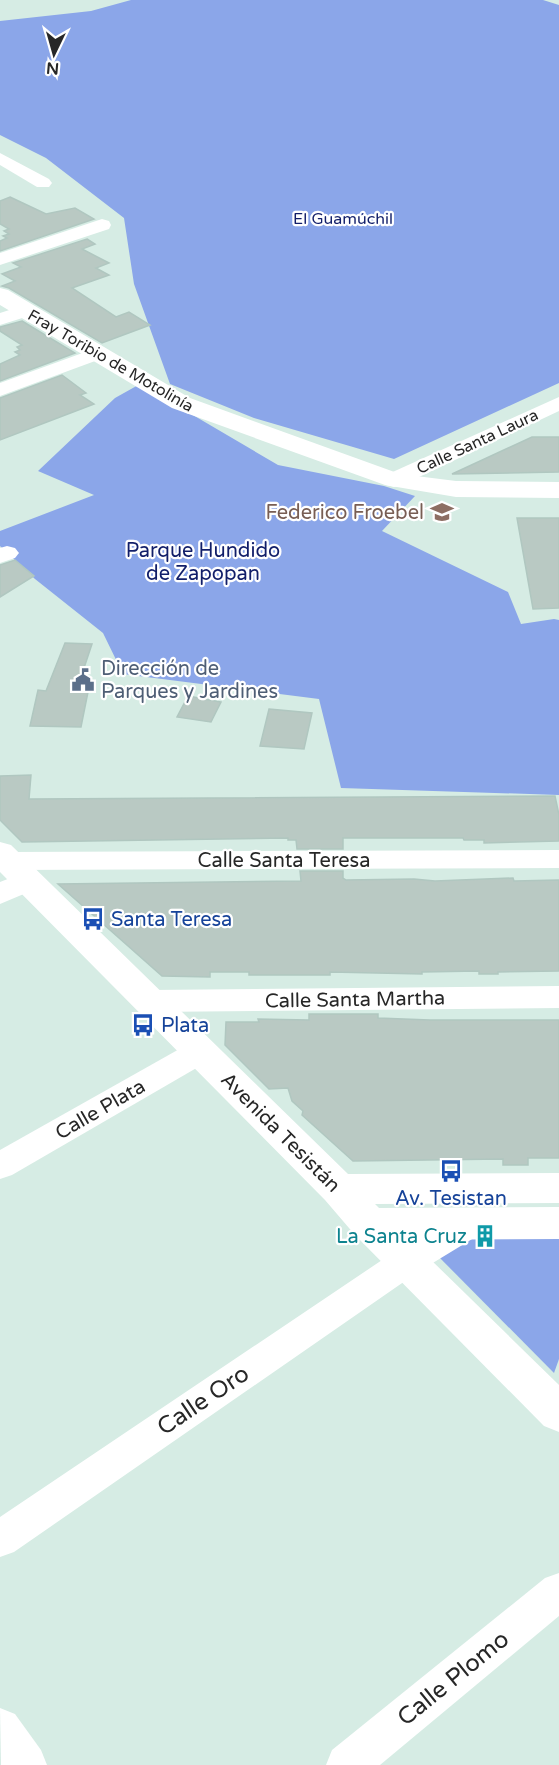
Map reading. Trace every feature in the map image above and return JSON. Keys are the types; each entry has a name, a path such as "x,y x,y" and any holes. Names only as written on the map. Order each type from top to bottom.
{"street":[{"path":"0,158 43,183"},
{"path":"0,259 102,225"},
{"name":"Fray Toribio de Motolinía","path":"0,296 181,403 394,480 427,488 454,490 559,490"},
{"path":"0,320 25,310"},
{"path":"0,390 99,353"},
{"name":"Calle Santa Laura","path":"394,480 559,403"},
{"name":"Calle Santa Teresa","path":"9,872 559,859"},
{"name":"Avenida Tesistán","path":"9,872 201,1051 339,1189 406,1262 559,1413"},
{"name":"Calle Santa Martha","path":"150,1001 559,997"},
{"name":"Calle Plata","path":"0,1166 201,1051"},
{"path":"339,1189 559,1188"},
{"name":"Calle Oro","path":"0,1539 406,1262 470,1223"},
{"path":"369,1224 559,1223"},
{"name":"Calle Plomo","path":"347,1765 559,1591"},
{"path":"0,1728 26,1765"}],"green space":[{"name":"El Guamúchil","path":"131,0 543,0 559,5 559,383 394,459 254,418 170,384 134,284 124,218 46,158 0,135 0,21 91,11"},
{"name":"Parque Hundido de Zapopan","path":"140,384 278,465 384,486 415,496 382,531 508,592 521,624 559,620 559,795 341,788 319,699 123,674 103,633 35,579 0,546 0,531 94,495 38,471 115,398"},
{"path":"485,1225 559,1225 559,1359 554,1373 433,1251"}],"building":[{"path":"10,197 46,214 75,208 94,219 0,251 0,241 7,238 3,236 9,234 4,231 9,229 0,224 0,201"},
{"path":"87,239 95,244 82,249 109,263 96,268 109,275 72,288 116,317 129,312 150,325 102,343 2,286 15,281 2,274 21,267 13,263"},
{"path":"22,321 75,353 0,381 0,364 20,355 15,352 20,350 17,347 22,345 0,331 0,327"},
{"path":"62,375 86,393 80,395 94,404 0,440 0,398"},
{"path":"532,437 559,437 559,472 452,474"},
{"path":"517,518 559,518 559,608 533,609"},
{"path":"15,560 34,576 0,597 0,565"},
{"path":"65,643 92,644 76,692 88,692 81,727 30,726 38,690 46,691"},
{"path":"188,696 221,702 211,722 177,717"},
{"path":"269,709 312,713 304,749 260,746"},
{"path":"31,775 29,799 555,796 559,815 559,841 484,843 484,840 464,840 463,838 343,838 343,849 297,849 296,840 288,840 288,838 22,842 0,820 0,776"},
{"path":"300,871 343,871 343,878 346,880 435,881 513,878 514,881 559,880 559,971 498,972 498,974 479,974 479,971 422,972 422,974 330,972 330,975 249,975 249,972 210,972 210,977 162,976 58,884 301,881"},
{"path":"309,1014 378,1014 378,1018 430,1020 559,1020 559,1158 528,1158 528,1165 503,1165 503,1159 353,1161 302,1115 303,1111 292,1101 288,1088 269,1089 225,1045 226,1022 259,1022 258,1019 309,1020"}],"place":[{"name":"Federico Froebel","path":"442,512"},
{"name":"Dirección de Parques y Jardines","path":"83,680"},
{"name":"Santa Teresa","path":"93,919"},
{"name":"Plata","path":"143,1025"},
{"name":"Av. Tesistan","path":"451,1171"},
{"name":"La Santa Cruz","path":"485,1236"}]}
